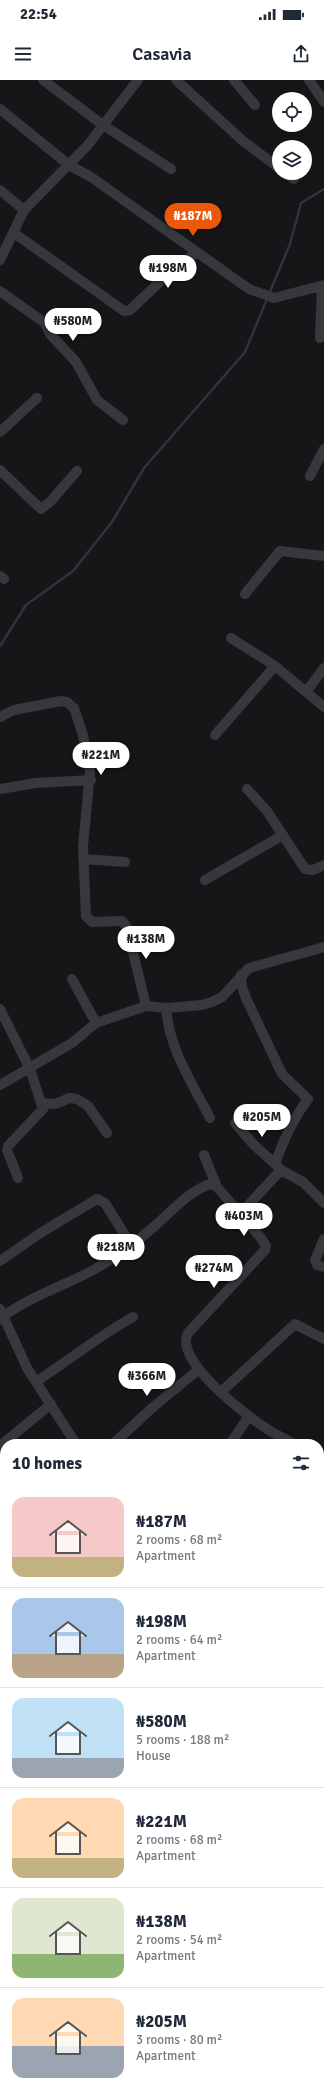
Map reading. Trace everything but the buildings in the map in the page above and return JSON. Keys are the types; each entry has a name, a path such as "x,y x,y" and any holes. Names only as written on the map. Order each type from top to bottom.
{"street":[{"path":"43,80 103,125 172,169"},
{"path":"2,253 14,233 24,210 94,138 138,80"},
{"path":"176,80 243,141 272,163"},
{"path":"234,80 255,104"},
{"path":"309,80 324,102"},
{"path":"0,109 69,165 91,177 249,289 274,298 323,286 320,338"},
{"path":"0,190 24,210"},
{"path":"14,233 124,311 130,310 167,275 181,266 196,252"},
{"path":"0,291 45,323 50,334 76,362 97,400 123,420"},
{"path":"0,432 37,398"},
{"path":"310,476 324,449"},
{"path":"0,470 42,509 77,471"},
{"path":"245,594 280,551 324,556"},
{"path":"231,638 275,666 324,707"},
{"path":"215,735 275,666"},
{"path":"306,692 324,668"},
{"path":"0,717 14,710 61,701 71,704 74,708 83,735 91,780 86,815 83,859 86,916 92,922 122,921 127,927 146,1006"},
{"path":"0,790 36,783 91,780"},
{"path":"247,789 267,811 306,869 314,870 324,865"},
{"path":"205,880 282,835"},
{"path":"83,859 125,862"},
{"path":"0,1085 30,1069 72,1043 96,1023 146,1006 166,1008 202,1005 212,1002 222,997 249,968 324,947"},
{"path":"240,1215 278,1167 292,1123 308,1099 282,1074 246,998 242,987 241,975"},
{"path":"72,979 96,1023"},
{"path":"166,1008 168,1028 174,1045 210,1118"},
{"path":"0,1009 30,1069 43,1109 17,1135 7,1150 18,1178"},
{"path":"41,1103 55,1104 70,1098 76,1098 88,1106 107,1133"},
{"path":"236,1123 254,1145 278,1167 303,1182 324,1203"},
{"path":"204,1155 217,1187 261,1238 266,1246 265,1250 188,1333 184,1338 185,1344 198,1370 249,1416 285,1439"},
{"path":"73,1439 37,1381 27,1368 1,1315 95,1269 132,1245 187,1196 210,1184 217,1187"},
{"path":"0,1261 42,1232 97,1199 105,1203 132,1245"},
{"path":"324,1239 316,1260 317,1265 324,1267"},
{"path":"37,1381 76,1356 105,1332 133,1317"},
{"path":"222,1392 295,1324 324,1339"},
{"path":"118,1439 152,1408 198,1370"},
{"path":"8,1439 51,1404"},
{"path":"233,1439 249,1416"}],"waterway":[{"path":"269,294 290,244 301,203 324,189"},
{"path":"0,646 26,605 73,571 112,522 144,468 245,352 267,299"}]}
